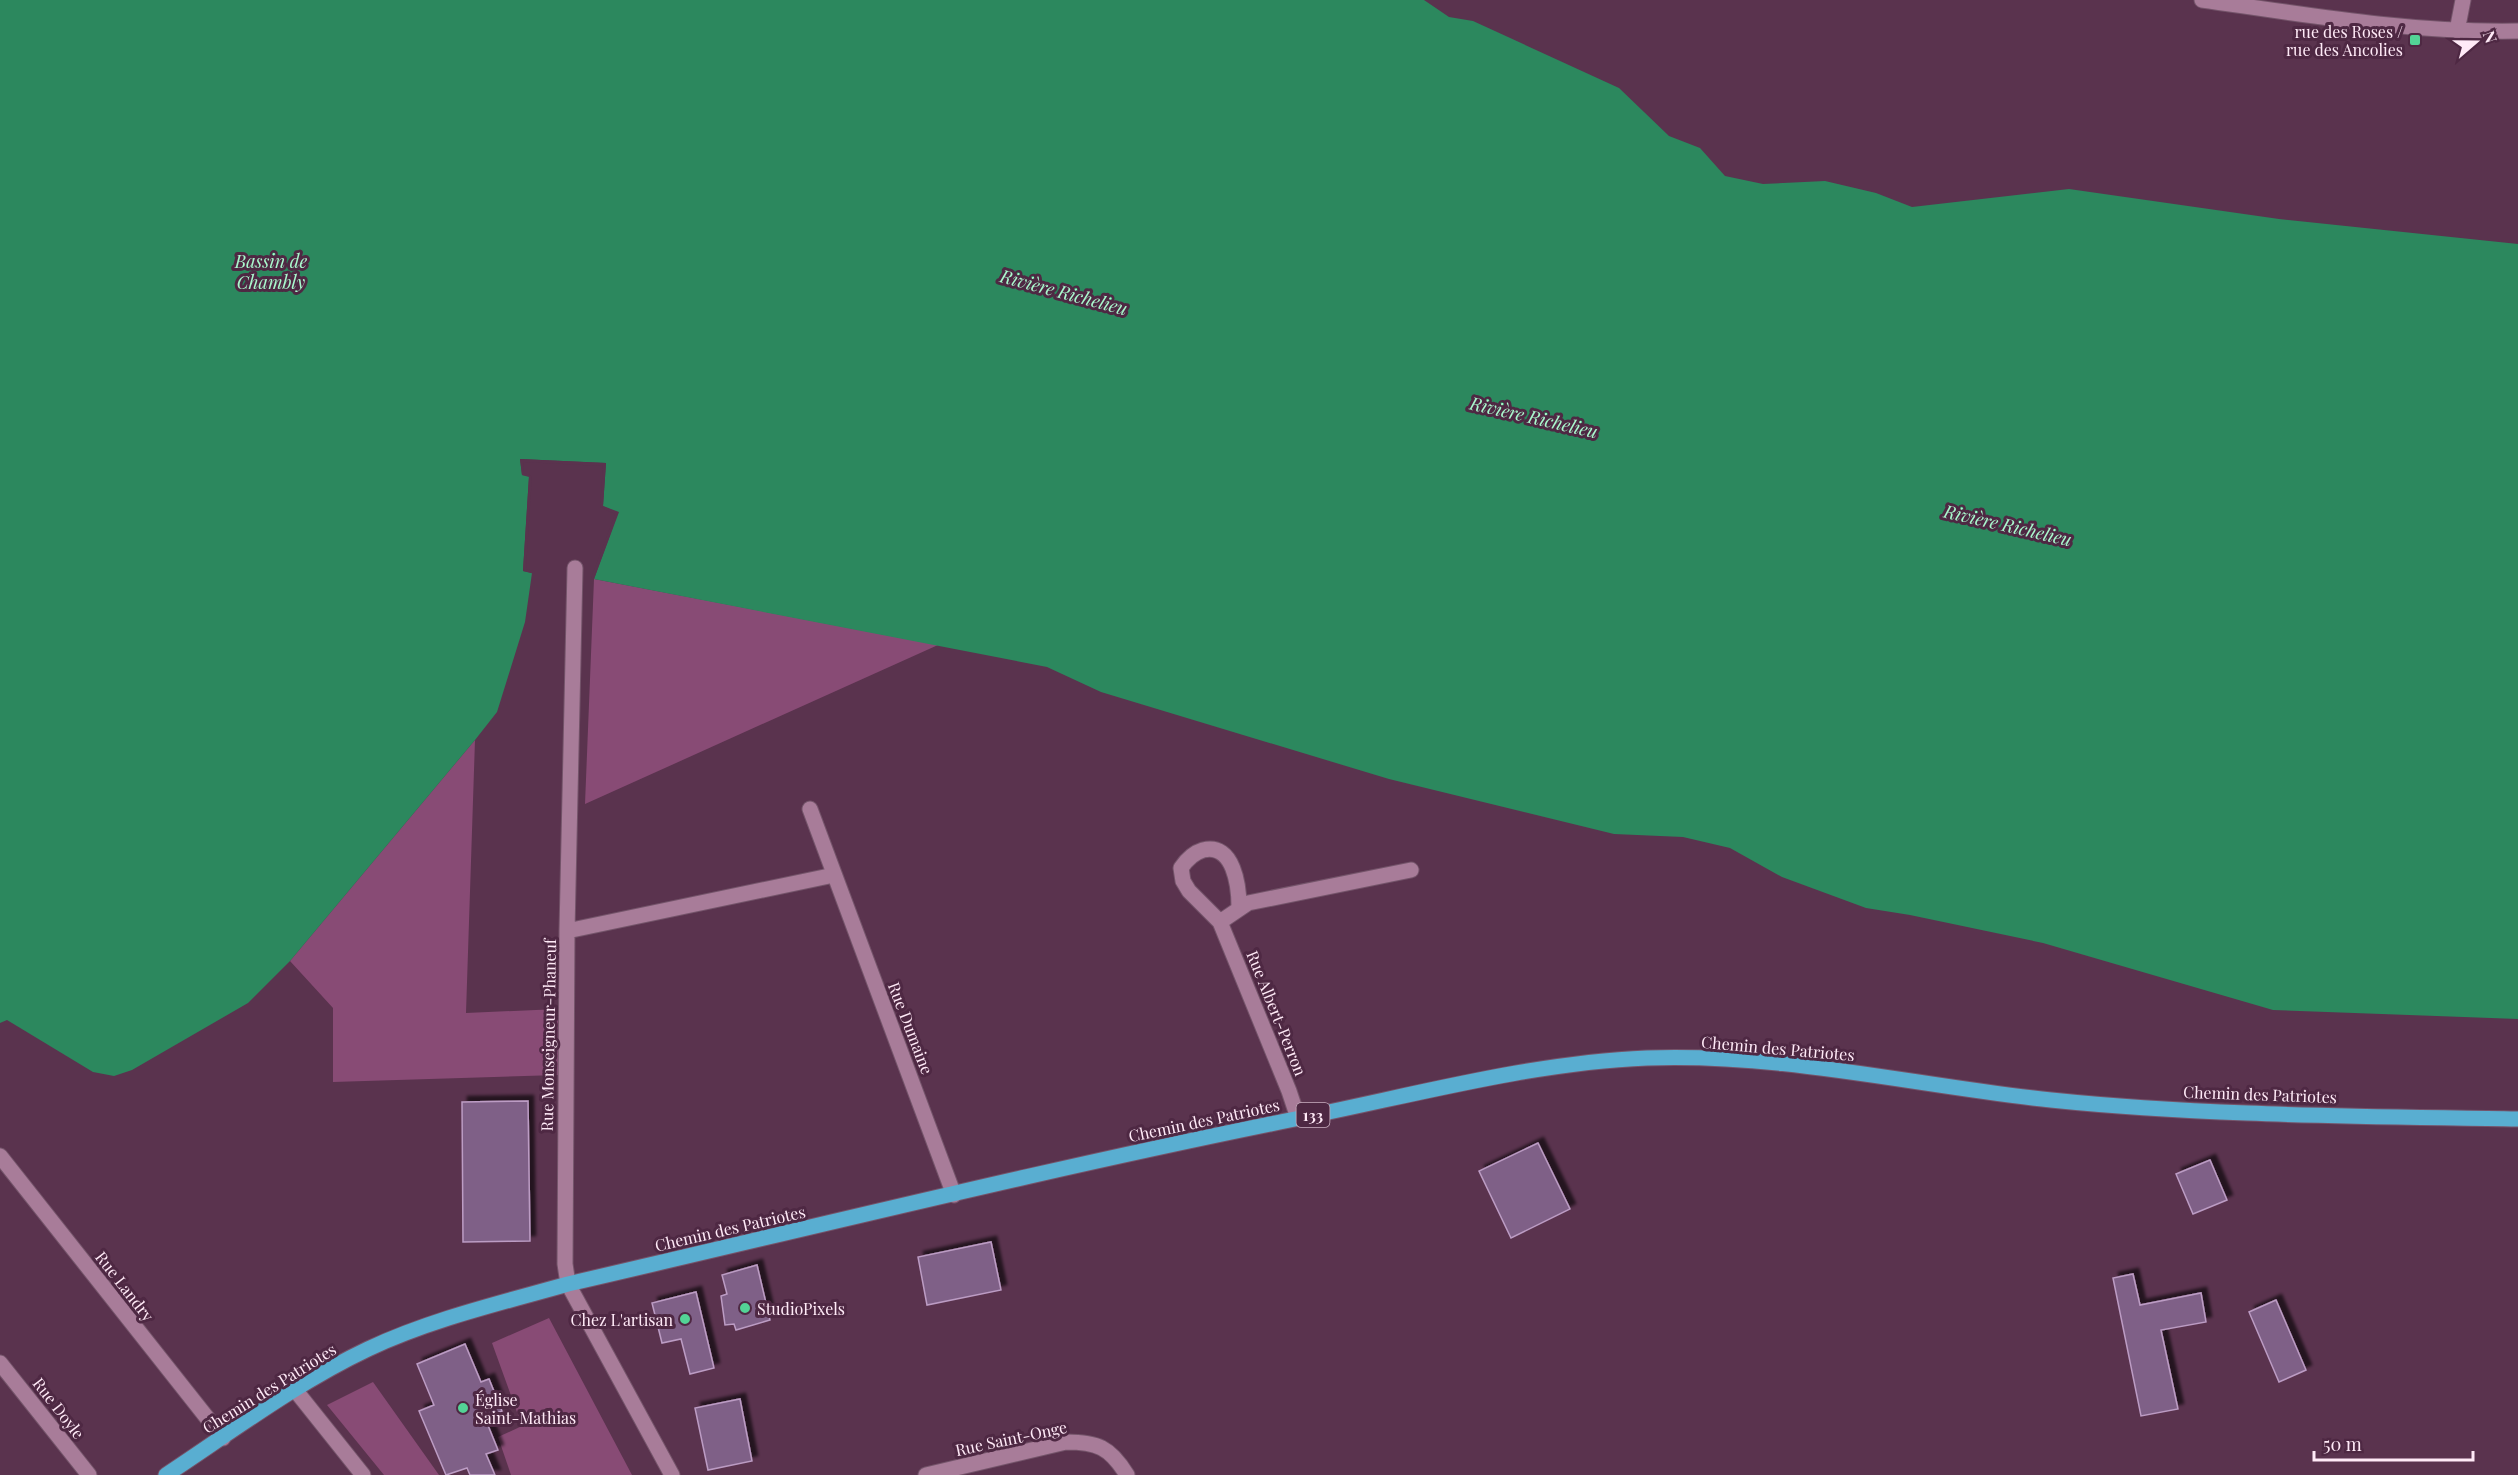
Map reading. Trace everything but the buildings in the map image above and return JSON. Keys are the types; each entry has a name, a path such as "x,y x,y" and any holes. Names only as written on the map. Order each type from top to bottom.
{"main road":[{"name":"Chemin des Patriotes","path":"166,1475 330,1368 402,1334 480,1309 568,1284 954,1195 1298,1119 1540,1070 1627,1060 1702,1058 1754,1060 2038,1099 2124,1106 2251,1112 2518,1119"}],"street":[{"path":"2202,0 2398,27 2457,31 2518,31"},
{"path":"2457,31 2463,0"},
{"name":"Rue Monseigneur-Phaneuf","path":"575,568 567,931 564,1247 568,1284 672,1475"},
{"name":"Rue Dumaine","path":"810,809 954,1195"},
{"name":"Rue Albert-Perron","path":"1239,908 1237,879 1229,860 1214,850 1206,850 1194,854 1181,868 1183,881 1189,891 1220,922 1289,1091 1298,1119"},
{"path":"1220,922 1239,908 1262,900 1411,870"},
{"path":"567,931 834,875"},
{"name":"Rue Landry","path":"0,1156 223,1438"},
{"name":"Rue Doyle","path":"0,1363 89,1475"},
{"path":"296,1391 363,1475"},
{"name":"Rue Saint-Onge","path":"926,1475 1065,1443 1084,1442 1102,1447 1117,1459 1127,1475"}],"shaded area":[{"path":"594,579 938,645 585,804"},
{"path":"475,740 466,1013 558,1009 558,1075 333,1082 333,1008 290,961"},
{"path":"549,1318 632,1475 511,1475 498,1437 522,1426 492,1343"},
{"path":"373,1382 439,1475 384,1475 327,1405"}],"water":[{"path":"0,0 1424,0 1449,17 1473,21 1619,88 1669,136 1700,148 1725,176 1763,184 1825,181 1876,193 1912,207 2069,189 2279,219 2518,244 2518,1019 2273,1010 2043,943 1866,908 1782,877 1730,848 1683,837 1614,834 1389,779 1101,692 1047,667 594,579 618,513 603,506 606,463 520,459 522,475 529,476 523,571 532,573 525,622 497,712 290,961 248,1003 132,1070 114,1076 93,1072 7,1020 0,1023"}],"pier":[{"path":"520,459 606,463 603,506 619,512 594,579 591,578 615,514 600,507 603,466 523,462 524,473 532,476 526,569 534,571 535,574 523,571 529,477 522,475"}],"place":[{"name":"rue des Roses / rue des Ancolies","path":"2415,40"},
{"name":"StudioPixels","path":"745,1308"},
{"name":"Chez L'artisan","path":"685,1319"},
{"name":"Église Saint-Mathias","path":"463,1408"}],"water label":[{"name":"Bassin de Chambly","path":"271,271"},
{"name":"Rivière Richelieu","path":"1064,292"},
{"name":"Rivière Richelieu","path":"1534,417"},
{"name":"Rivière Richelieu","path":"2008,525"}]}
